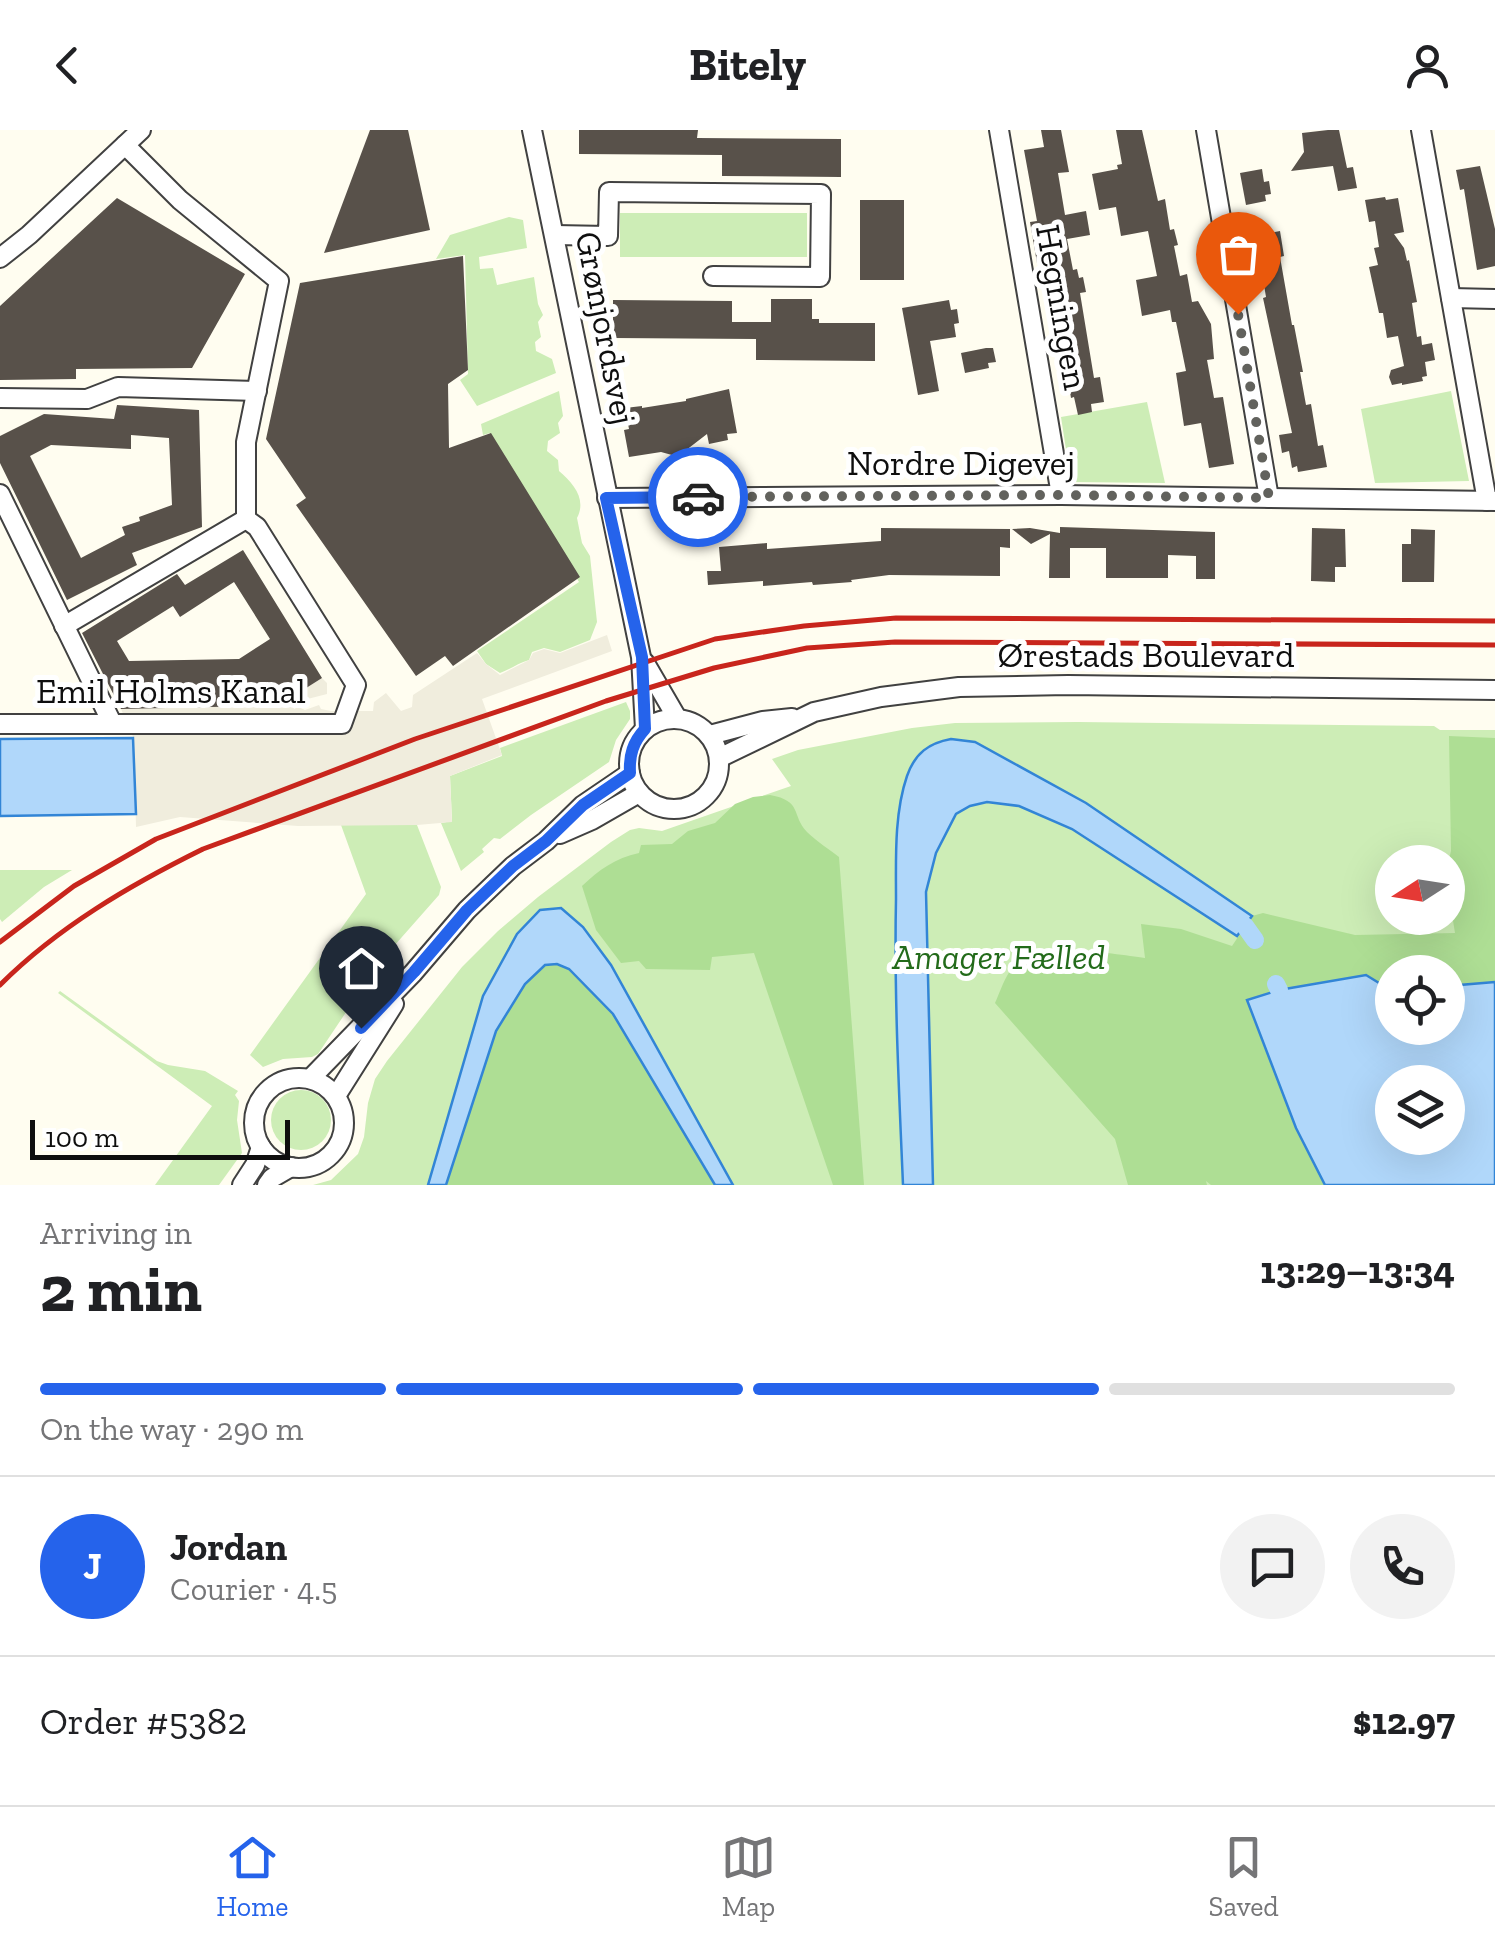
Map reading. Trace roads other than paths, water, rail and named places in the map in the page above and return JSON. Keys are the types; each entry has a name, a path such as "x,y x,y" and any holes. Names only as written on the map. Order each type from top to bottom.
{"street":[{"path":"0,258 141,130"},
{"name":"Grønjordsvej","path":"532,130 642,657 645,729"},
{"name":"Hegningen","path":"999,130 1062,495"},
{"path":"1206,130 1269,498"},
{"path":"1421,130 1491,501"},
{"path":"64,626 246,519 246,442 280,281 180,200 124,145"},
{"path":"555,235 608,236 609,192 821,194 820,276 713,276"},
{"path":"1451,298 1495,299"},
{"path":"0,398 87,399 118,388 257,391"},
{"path":"0,494 112,723"},
{"name":"Nordre Digevej","path":"606,498 1062,495 1491,501"},
{"name":"Emil Holms Kanal","path":"0,724 342,724 356,685 258,527 246,519"},
{"name":"Grønjordsvej","path":"642,657 677,718"},
{"name":"Ørestads Boulevard","path":"720,758 814,712 882,697 959,687 1495,690"},
{"path":"677,718 701,726 710,735 720,758 717,781 711,791 693,806 670,809 639,793 630,773 637,738 655,722 677,718"},
{"name":"Ørestads Boulevard","path":"710,735 763,721 800,718"},
{"path":"310,1080 414,972 467,910 583,805 630,773"},
{"path":"546,841 639,793"},
{"path":"336,1096 414,972"},
{"path":"297,1078 324,1086 336,1096 344,1125 341,1140 321,1162 292,1167 269,1156 261,1147 254,1122 256,1109 272,1088 297,1078"},
{"path":"242,1185 261,1147"},
{"path":"266,1185 292,1167"}],"water":[{"path":"133,738 136,814 0,816 0,739"},
{"path":"951,739 975,742 1086,803 1252,916 1237,936 1072,829 1019,806 987,802 956,814 936,853 926,892 933,1185 903,1185 896,970 898,821 914,761 930,746"},
{"path":"561,908 583,927 611,965 733,1185 715,1185 613,1014 569,969 557,964 545,965 525,984 496,1031 446,1185 428,1185 483,996 517,934 540,910"},
{"path":"1366,975 1375,981 1375,1045 1465,1045 1465,985 1495,982 1495,1185 1325,1185 1296,1128 1247,1000 1279,990"}],"waterway":[{"path":"1226,914 1245,926 1255,940"},
{"path":"1276,984 1279,990"}],"railway":[{"path":"0,942 74,886 156,839 415,739 715,639 896,618 1495,621"},
{"path":"0,985 46,944 96,909 203,849 606,701 714,668 807,648 895,642 1495,645"}],"park label":[{"name":"Amager Fælled","path":"999,957"}]}
